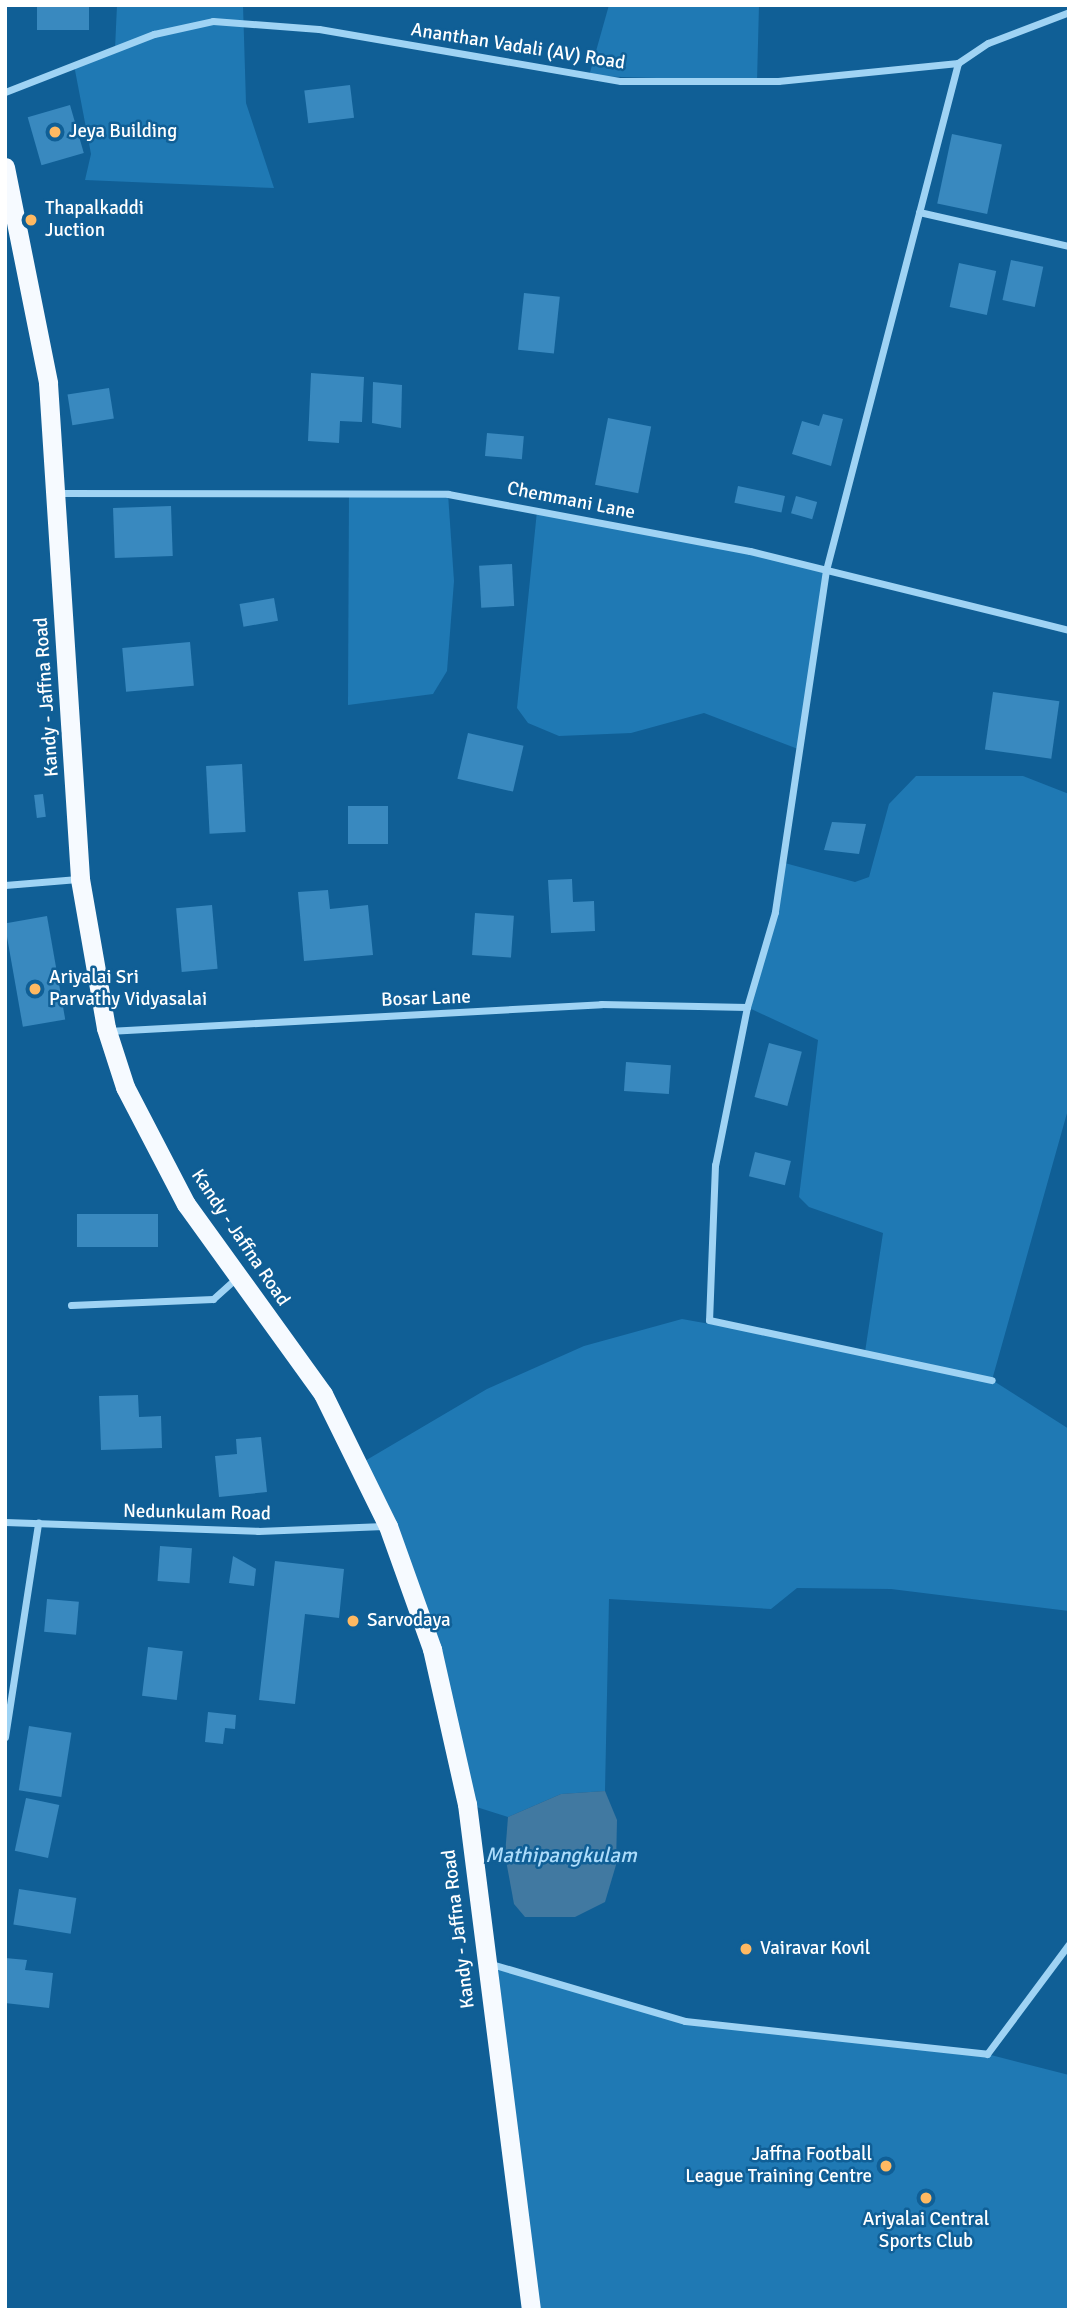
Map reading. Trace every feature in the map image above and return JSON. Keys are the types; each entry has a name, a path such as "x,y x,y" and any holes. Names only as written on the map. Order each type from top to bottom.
{"highway":[{"name":"Kandy - Jaffna Road","path":"5,167 48,383 80,879 107,1031 147,1133 237,1278 323,1394 388,1526 432,1649 467,1804 531,2310"}],"street":[{"name":"Ananthan Vadali (AV) Road","path":"5,92 154,34 223,21 319,29 621,81 778,81 958,63 988,43 1069,12"},
{"path":"958,63 826,570 775,912 747,1007 715,1165 709,1320 992,1380"},
{"path":"919,212 1069,246"},
{"name":"Chemmani Lane","path":"57,494 448,494 826,570 1069,630"},
{"path":"5,885 80,879"},
{"name":"Bosar Lane","path":"107,1031 601,1004 747,1007"},
{"path":"71,1305 213,1299 237,1278"},
{"name":"Nedunkulam Road","path":"5,1522 258,1531 388,1526"},
{"path":"5,1737 37,1523"},
{"path":"488,1963 685,2021 988,2054 1069,1944"}],"shaded area":[{"path":"117,5 243,5 246,103 274,188 85,180 91,154 74,65 115,49"},
{"path":"609,5 759,5 757,81 589,76"},
{"path":"349,493 448,494 454,581 447,671 433,694 348,705"},
{"path":"537,511 826,570 798,749 704,713 631,733 559,736 528,723 517,708"},
{"path":"916,776 1023,776 1069,794 1069,1106 992,1380 1069,1429 1069,1611 891,1589 797,1588 771,1609 609,1599 605,1791 561,1794 508,1817 467,1804 432,1649 358,1465 487,1389 584,1346 682,1319 865,1352 883,1233 809,1207 799,1197 818,1040 747,1007 775,912 781,862 855,882 869,877 889,804"},
{"name":"Jaffna Football League Training Centre","path":"488,1963 685,2021 987,2054 1069,2075 1069,2310 531,2310"}],"water":[{"name":"Mathipangkulam","path":"605,1791 617,1820 616,1865 605,1902 575,1917 525,1917 514,1904 505,1855 508,1817 561,1794"}],"building":[{"path":"37,5 89,5 89,30 37,30"},
{"path":"350,85 354,118 308,123 304,91"},
{"name":"Jeya Building","path":"70,105 84,153 41,165 28,117"},
{"path":"952,134 1002,145 987,214 937,203"},
{"path":"1011,260 1043,267 1035,307 1002,300"},
{"path":"959,263 996,271 987,315 950,307"},
{"path":"524,293 560,297 554,353 518,350"},
{"path":"311,373 364,377 362,422 340,421 339,443 308,441"},
{"path":"373,382 402,385 401,428 372,423"},
{"path":"109,388 114,419 72,425 68,395"},
{"path":"823,414 843,419 831,466 792,454 802,421 819,426"},
{"path":"608,418 651,426 638,493 595,485"},
{"path":"487,433 524,436 522,459 485,456"},
{"path":"738,486 785,496 781,513 734,503"},
{"path":"796,496 817,502 812,519 791,513"},
{"path":"171,506 173,556 115,558 113,508"},
{"path":"512,564 514,606 481,608 479,566"},
{"path":"274,598 278,621 244,627 240,604"},
{"path":"190,642 194,686 126,692 122,648"},
{"path":"993,692 1059,701 1051,759 985,749"},
{"path":"468,733 524,746 513,792 457,779"},
{"path":"242,764 246,832 210,834 206,766"},
{"path":"43,794 46,817 37,818 34,795"},
{"path":"348,806 388,806 388,844 348,844"},
{"path":"832,822 866,824 859,854 824,850"},
{"path":"572,879 573,902 594,901 595,931 551,933 548,880"},
{"path":"328,890 330,909 368,905 373,955 304,961 298,892"},
{"path":"212,905 218,969 182,972 176,908"},
{"path":"475,913 514,916 511,958 472,955"},
{"name":"Ariyalai Sri Parvathy Vidyasalai","path":"47,916 65,1019 23,1027 5,923"},
{"path":"769,1043 802,1052 787,1106 755,1097"},
{"path":"626,1062 671,1065 669,1094 624,1091"},
{"path":"755,1152 791,1161 785,1185 749,1176"},
{"path":"77,1214 158,1214 158,1247 77,1247"},
{"path":"138,1395 139,1417 161,1416 162,1448 101,1450 99,1396"},
{"path":"261,1437 267,1492 219,1497 215,1456 237,1454 236,1439"},
{"path":"160,1546 192,1548 189,1583 158,1581"},
{"path":"233,1556 256,1569 254,1586 229,1583"},
{"path":"275,1561 344,1569 339,1618 305,1614 295,1704 259,1700"},
{"path":"47,1599 79,1602 76,1635 44,1632"},
{"path":"148,1647 183,1651 177,1700 142,1696"},
{"path":"208,1712 236,1715 235,1729 225,1728 223,1744 205,1742"},
{"path":"29,1726 71,1733 61,1797 19,1790"},
{"path":"26,1798 59,1805 48,1858 15,1851"},
{"path":"19,1889 76,1898 71,1934 13,1925"},
{"path":"5,1958 27,1960 25,1970 53,1973 49,2008 5,2003"}],"place":[{"name":"Jeya Building","path":"55,132"},
{"name":"Thapalkaddi Juction","path":"31,220"},
{"name":"Ariyalai Sri Parvathy Vidyasalai","path":"35,989"},
{"name":"Sarvodaya","path":"353,1621"},
{"name":"Vairavar Kovil","path":"746,1949"},
{"name":"Jaffna Football League Training Centre","path":"886,2166"},
{"name":"Ariyalai Central Sports Club","path":"926,2198"}]}
